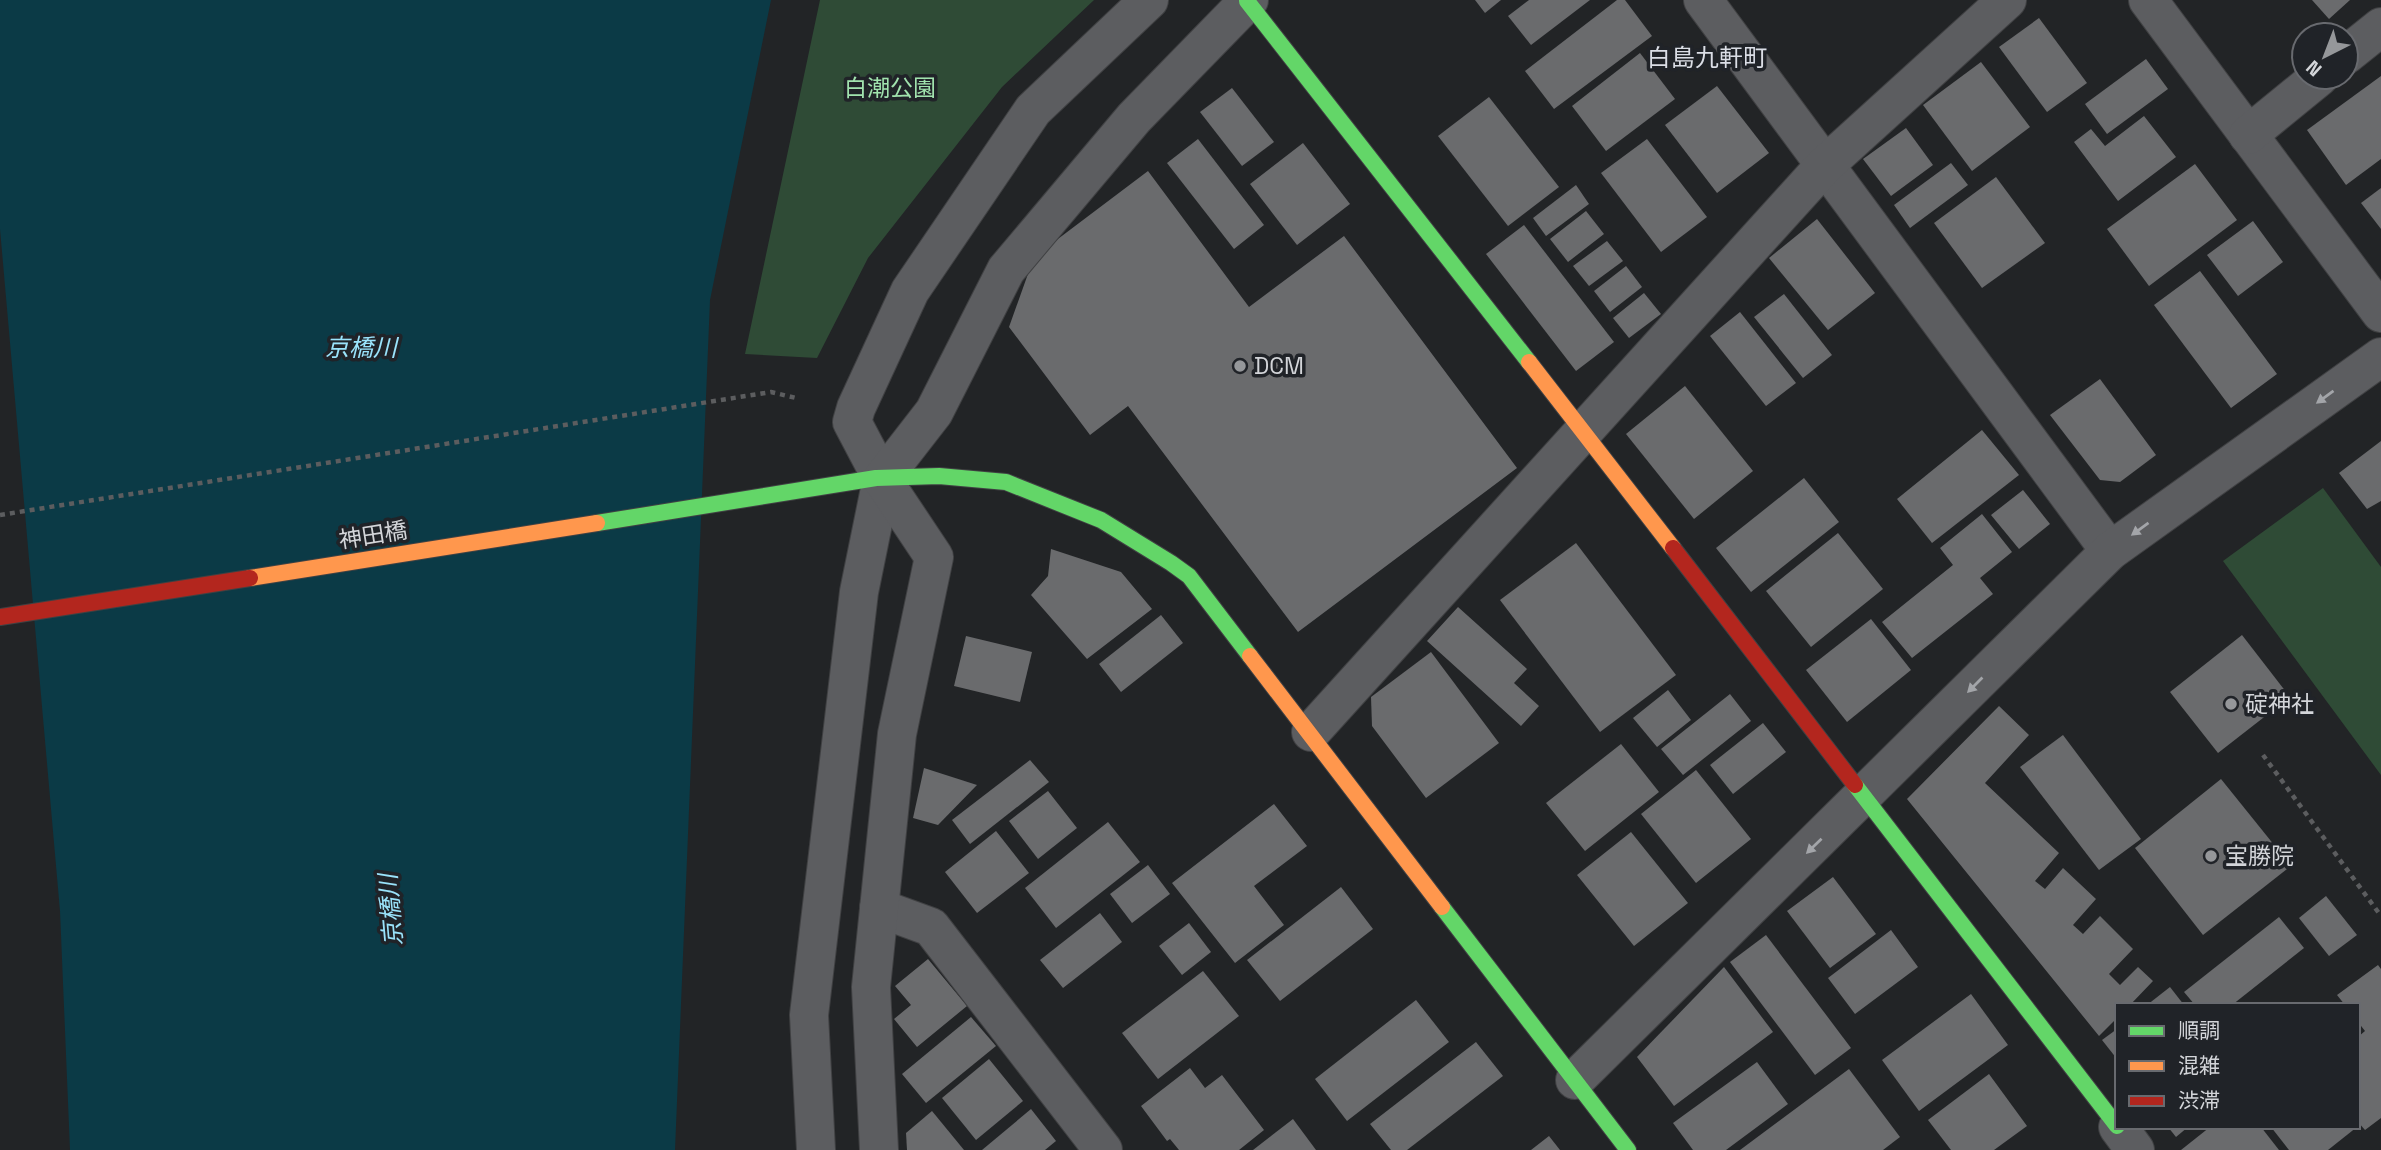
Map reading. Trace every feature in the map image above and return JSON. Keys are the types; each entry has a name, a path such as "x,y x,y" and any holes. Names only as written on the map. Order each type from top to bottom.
{"street":[{"path":"879,1150 871,987 897,734 934,557 882,479 852,422 910,291 1033,110 1150,0"},
{"path":"1703,0 2110,551"},
{"path":"1311,732 1824,166 2007,0"},
{"path":"2148,0 2381,313"},
{"path":"816,1150 809,1015 859,592 882,479 934,412 1006,270 1134,118 1248,1 1583,431 2115,1124"},
{"path":"2360,44 2381,27"},
{"path":"2248,135 2302,91"},
{"path":"1575,1080 2110,551 2381,358"},
{"name":"神田橋","path":"0,617 753,499 783,491 882,479 934,477 1003,482 1090,511 1142,540 1189,576 1311,732 1628,1150"},
{"path":"879,908 931,927 1103,1150"},
{"path":"2119,1129 2135,1150"}],"path":[{"path":"0,515 771,392 796,398"},
{"path":"2263,755 2381,916"}],"green space":[{"name":"白潮公園","path":"820,0 1094,0 1002,87 868,258 817,358 745,354"},
{"path":"2323,488 2381,567 2381,775 2223,561"}],"water":[{"name":"京橋川","path":"0,0 771,0 710,300 675,1150 70,1150 60,911 0,229"}],"building":[{"path":"1475,0 1501,0 1485,13"},
{"path":"1529,0 1590,0 1531,45 1508,16"},
{"path":"1617,0 1625,0 1652,36 1554,109 1525,71"},
{"path":"2312,0 2350,0 2329,19"},
{"path":"2039,18 2087,83 2047,112 1999,47"},
{"path":"1640,53 1675,99 1606,151 1572,106"},
{"path":"2146,59 2168,89 2107,134 2085,104"},
{"path":"1981,62 2030,127 1972,171 1923,105"},
{"path":"2381,76 2381,159 2346,185 2307,130"},
{"path":"1717,86 1769,153 1717,193 1665,125"},
{"path":"1232,88 1274,142 1242,166 1200,112"},
{"path":"1489,97 1559,187 1508,226 1438,136"},
{"path":"2144,116 2176,157 2118,201 2074,142 2091,129 2105,146"},
{"path":"1906,128 1933,165 1891,196 1863,159"},
{"path":"1198,139 1264,225 1234,249 1167,163"},
{"path":"1647,139 1707,217 1661,252 1601,173"},
{"path":"1303,143 1350,204 1297,245 1250,184"},
{"path":"1951,163 1968,185 1910,228 1894,205"},
{"path":"2195,164 2237,220 2149,286 2107,229"},
{"name":"DCM","path":"1148,171 1249,307 1344,236 1517,468 1298,632 1128,406 1090,435 1009,327 1034,257"},
{"path":"1996,177 2045,243 1982,288 1934,223"},
{"path":"1576,185 1589,204 1546,236 1533,218"},
{"path":"2381,188 2381,229 2361,203"},
{"path":"1586,211 1604,234 1568,262 1550,239"},
{"path":"1817,219 1875,293 1828,330 1769,258"},
{"path":"2253,221 2283,262 2238,296 2207,255"},
{"path":"1524,225 1614,342 1576,371 1486,254"},
{"path":"1607,241 1623,261 1589,286 1573,266"},
{"path":"1626,266 1642,287 1610,312 1594,291"},
{"path":"2200,271 2277,374 2231,408 2154,305"},
{"path":"1644,293 1661,314 1629,338 1613,318"},
{"path":"1784,294 1832,355 1803,378 1754,317"},
{"path":"1740,312 1796,383 1766,406 1710,336"},
{"path":"2100,379 2156,455 2120,482 2100,480 2050,415"},
{"path":"1685,386 1753,471 1694,519 1626,434"},
{"path":"1982,430 2019,475 1932,543 1897,499"},
{"path":"2381,441 2381,501 2367,509 2339,473"},
{"path":"1804,478 1839,522 1751,592 1716,548"},
{"path":"2023,490 2050,524 2019,549 1991,515"},
{"path":"1982,514 2012,552 1980,578 1993,594 1912,658 1882,622 1953,565 1940,548"},
{"path":"1838,533 1883,589 1811,647 1766,591"},
{"path":"1576,543 1676,675 1600,732 1500,600"},
{"path":"1051,549 1121,572 1152,609 1087,659 1031,595 1048,576"},
{"path":"1458,607 1527,669 1514,683 1539,706 1521,726 1427,641"},
{"path":"1161,615 1183,643 1121,692 1099,664"},
{"path":"1871,619 1911,670 1847,722 1806,670"},
{"path":"2242,635 2290,697 2218,753 2170,692"},
{"path":"966,636 1032,652 1020,702 954,686"},
{"path":"1431,652 1499,743 1426,798 1372,726 1371,697"},
{"path":"1668,690 1691,720 1657,747 1633,718"},
{"path":"1730,694 1751,721 1683,775 1661,749"},
{"path":"1999,706 2029,735 1985,783 2059,853 2035,881 2045,889 2063,868 2096,899 2073,925 2083,934 2100,916 2133,949 2109,974 2120,985 2138,967 2153,981 2132,1003 2115,1003 2115,1020 2099,1036 1907,799"},
{"path":"1763,723 1786,752 1733,794 1710,765"},
{"path":"2063,735 2141,839 2099,870 2020,767"},
{"path":"1621,744 1659,792 1585,851 1546,803"},
{"path":"1030,760 1049,782 970,844 952,820"},
{"path":"924,768 977,785 938,825 913,818"},
{"path":"1696,770 1751,839 1696,883 1641,814"},
{"path":"2221,779 2291,866 2203,935 2135,848"},
{"path":"1048,791 1077,828 1038,859 1009,821"},
{"path":"1274,804 1307,846 1254,886 1284,925 1235,963 1172,883"},
{"path":"1108,822 1140,862 1056,928 1025,888"},
{"path":"996,831 1029,873 977,913 945,872"},
{"path":"1631,832 1688,903 1634,946 1577,875"},
{"path":"1148,865 1170,894 1132,923 1110,894"},
{"path":"1833,877 1876,934 1830,968 1787,911"},
{"path":"1341,887 1373,929 1280,1001 1247,960"},
{"path":"2326,896 2357,935 2329,956 2299,918"},
{"path":"1100,913 1122,942 1063,988 1040,960"},
{"path":"2279,917 2304,948 2235,1003 2193,1003 2184,992"},
{"path":"1189,923 1211,952 1182,975 1159,946"},
{"path":"1891,930 1918,967 1855,1014 1828,978"},
{"path":"1766,935 1851,1048 1815,1075 1730,962"},
{"path":"928,959 967,1006 917,1047 894,1019 911,1005 895,986"},
{"path":"2378,965 2381,969 2381,1118 2365,1130 2360,1124 2360,1035 2365,1031 2360,1025 2360,1003 2343,1003 2337,995"},
{"path":"1724,967 1773,1032 1674,1106 1637,1057"},
{"path":"1203,971 1239,1016 1158,1079 1122,1033"},
{"path":"2170,987 2182,1003 2150,1003"},
{"path":"1971,994 2008,1045 1919,1111 1882,1060"},
{"path":"1416,1000 1449,1042 1347,1121 1315,1079"},
{"path":"971,1017 996,1046 926,1103 902,1074"},
{"path":"2115,1030 2115,1056 2102,1040"},
{"path":"1476,1042 1503,1076 1407,1150 1391,1150 1370,1124"},
{"path":"989,1059 1023,1101 976,1140 942,1098"},
{"path":"1757,1062 1788,1104 1726,1150 1693,1150 1673,1123"},
{"path":"1190,1068 1205,1088 1222,1075 1264,1130 1239,1150 1179,1150 1170,1139 1167,1141 1141,1106"},
{"path":"1849,1069 1900,1137 1883,1150 1740,1150"},
{"path":"1989,1074 2027,1126 1994,1150 1951,1150 1928,1120"},
{"path":"1031,1109 1056,1141 1045,1150 982,1150"},
{"path":"932,1111 964,1150 907,1150 906,1133"},
{"path":"1293,1119 1316,1150 1253,1150"},
{"path":"2170,1129 2186,1129 2176,1137"},
{"path":"2207,1129 2263,1129 2279,1150 2181,1150"},
{"path":"2273,1129 2354,1129 2328,1150 2289,1150"},
{"path":"1549,1136 1560,1150 1531,1150"}],"traffic: fast":[{"path":"1247,1 1529,362"},
{"path":"597,523 876,478 939,476 1006,482 1101,520 1171,563 1189,576 1250,656"},
{"path":"1855,785 2115,1123"},
{"path":"1442,907 1628,1150"}],"traffic: slow":[{"path":"1529,362 1673,548"},
{"path":"250,578 597,523"},
{"path":"1250,656 1442,907"}],"traffic: jam":[{"path":"1673,548 1855,785"},
{"path":"0,617 250,578"}],"place":[{"name":"DCM","path":"1240,366"},
{"name":"碇神社","path":"2231,704"},
{"name":"宝勝院","path":"2211,856"}],"district":[{"name":"白島九軒町","path":"1707,58"}]}
